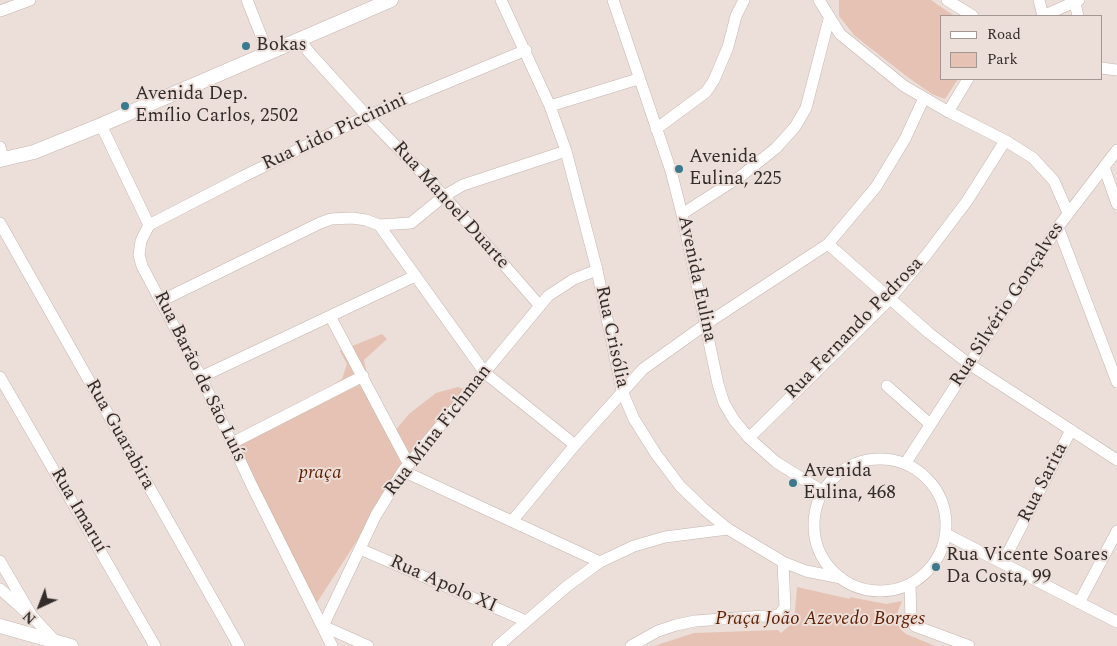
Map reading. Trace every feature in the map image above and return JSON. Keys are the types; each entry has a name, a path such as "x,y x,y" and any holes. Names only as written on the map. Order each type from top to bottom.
{"main road":[{"path":"1,156 34,152 391,0"},
{"path":"0,626 72,646"}],"street":[{"path":"0,11 30,0"},
{"path":"247,0 268,53"},
{"name":"Rua Crisólia","path":"501,0 526,50 550,106 566,151 597,270 622,391 634,419 662,462 686,492 728,529 783,562 806,571 840,578"},
{"name":"Avenida Eulina","path":"613,0 656,128 682,214 718,384 724,403 734,420 749,438 776,462 822,492"},
{"path":"656,128 706,92 714,80 744,0"},
{"path":"947,0 971,15"},
{"path":"1038,0 1043,15"},
{"path":"1045,15 1077,1 1078,15"},
{"path":"823,3 829,19 840,34 876,66 924,98 1005,140 1033,158 1054,181 1068,213"},
{"path":"682,214 741,176 776,148 796,127 806,108 829,19"},
{"name":"Rua Manoel Duarte","path":"300,40 367,116 444,196 540,306"},
{"name":"Rua Lido Piccinini","path":"149,225 367,116 526,50"},
{"path":"1102,68 1117,70"},
{"path":"550,106 638,79"},
{"path":"948,112 967,80"},
{"path":"513,520 575,445 643,369 706,324 828,244 876,187 905,139 924,98"},
{"path":"101,125 149,225"},
{"name":"Rua Fernando Pedrosa","path":"749,438 890,298 927,254 967,201 1005,140"},
{"name":"Rua Silvério Gonçalves","path":"905,464 1058,227 1117,150"},
{"path":"161,301 292,236 331,219 352,218 366,220 379,225 411,222 444,196 477,179 566,151"},
{"path":"1104,167 1117,204"},
{"name":"Rua Guarabira","path":"0,223 239,646"},
{"name":"Rua Barão de São Luís","path":"149,225 141,241 139,254 142,266 201,377 332,646"},
{"path":"379,225 485,373 575,445"},
{"path":"1058,227 1117,382"},
{"path":"828,244 968,364 1117,460"},
{"name":"Rua Mina Fichman","path":"323,626 386,496 406,467 540,306 560,287 597,270"},
{"path":"201,377 415,276"},
{"path":"330,316 363,376 406,467 600,562"},
{"path":"232,443 363,376"},
{"name":"Rua Imaruí","path":"0,377 155,646"},
{"path":"887,386 930,424"},
{"name":"Rua Sarita","path":"1003,562 1071,430"},
{"path":"877,459 887,459 905,464 924,475 938,492 945,513 946,534 940,554 928,572 910,584 893,590 875,591 857,587 840,578 827,564 818,548 814,529 815,510 822,492 834,477 850,466 877,459"},
{"path":"498,646 566,587 600,562 634,546 665,537 728,529"},
{"path":"1080,603 1117,531"},
{"path":"946,534 1117,622"},
{"name":"Rua Apolo XI","path":"360,549 526,621"},
{"path":"0,561 32,616"},
{"path":"631,646 658,631 689,622 779,615 785,607 783,562"},
{"path":"910,584 911,619 915,626 970,646"},
{"path":"0,589 32,616 55,641"},
{"path":"323,626 368,646"}],"green space":[{"path":"839,0 931,0 953,15 940,15 940,80 957,80 945,99 932,94 909,78 855,36 839,16"},
{"name":"praça","path":"382,334 387,339 364,360 368,379 395,431 409,414 436,393 458,387 467,390 409,460 316,604 232,450 342,379 347,364 340,351"},
{"name":"Praça João Azevedo Borges","path":"797,587 850,599 850,597 886,604 902,601 896,616 900,629 906,634 935,646 654,646 694,633 778,630 781,633 794,622"}],"place":[{"name":"Bokas","path":"246,46"},
{"name":"Avenida Dep. Emílio Carlos, 2502","path":"125,106"},
{"name":"Avenida Eulina, 225","path":"679,169"},
{"name":"Avenida Eulina, 468","path":"793,483"},
{"name":"Rua Vicente Soares Da Costa, 99","path":"936,567"}]}
